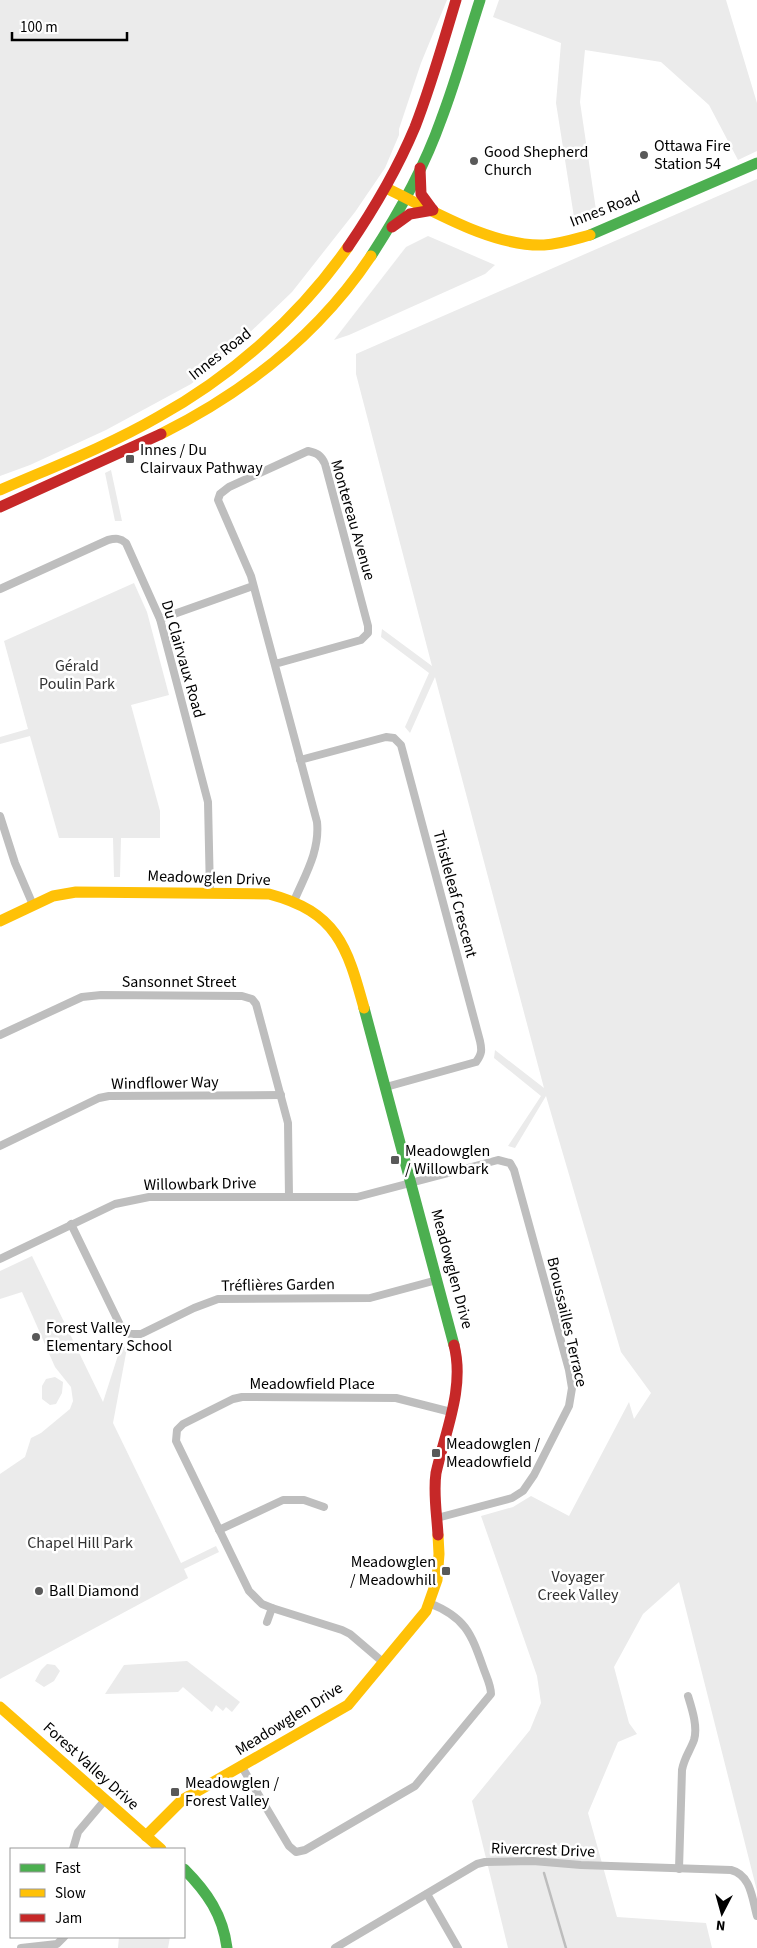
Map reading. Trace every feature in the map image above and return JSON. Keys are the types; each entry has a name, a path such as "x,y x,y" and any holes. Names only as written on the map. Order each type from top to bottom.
{"street":[{"path":"386,188 409,143 456,0"},
{"path":"0,507 170,430 208,408 266,368 313,327 352,282 388,231 406,197 435,137 480,0"},
{"name":"Innes Road","path":"0,490 147,423 178,406 225,373 253,351 298,308 325,278 362,227 386,188 483,234 506,241 532,245 564,242 594,234 757,163"},
{"path":"388,231 410,214 433,210 422,194 420,168"},
{"name":"Montereau Avenue","path":"274,664 361,640 368,633 368,626 325,464 322,457 308,451 229,487 220,494 219,506 247,567 253,586 274,664 300,760 317,822 318,842 313,859 294,901"},
{"name":"Du Clairvaux Road","path":"0,588 108,540 122,539 130,548 160,619 208,802 210,892"},
{"path":"160,619 253,586"},
{"name":"Thistleleaf Crescent","path":"300,760 386,737 394,738 401,745 480,1041 481,1057 476,1062 386,1087"},
{"path":"0,816 12,855 33,905"},
{"name":"Meadowglen Drive","path":"0,921 53,896 76,892 210,892 269,894 294,901 318,916 332,929 346,950 354,969 458,1360 457,1383 434,1490 439,1565 437,1580 430,1603 420,1619 348,1705 176,1804 146,1836"},
{"name":"Sansonnet Street","path":"0,1035 82,997 247,996 256,1004 281,1095 289,1133 289,1197"},
{"name":"Windflower Way","path":"0,1146 99,1098 109,1096 281,1095"},
{"name":"Broussailles Terrace","path":"412,1183 498,1160 510,1163 514,1170 572,1388 569,1406 563,1419 534,1475 523,1491 512,1498 437,1518"},
{"name":"Willowbark Drive","path":"0,1259 115,1204 149,1197 357,1196 412,1183"},
{"name":"Tréflières Garden","path":"71,1224 122,1329 130,1334 141,1334 194,1308 218,1299 370,1298 438,1280"},
{"name":"Meadowfield Place","path":"384,1663 350,1634 262,1604 249,1591 176,1441 177,1430 183,1424 233,1399 242,1398 396,1398 451,1412"},
{"path":"219,1530 283,1500 304,1500 324,1507"},
{"path":"242,1767 289,1846 296,1852 305,1850 415,1786 491,1694 491,1688 476,1645 468,1630 459,1620 440,1607 430,1603"},
{"path":"267,1622 272,1608"},
{"path":"679,1869 682,1770 693,1743 695,1732 688,1696"},
{"name":"Forest Valley Drive","path":"0,1707 161,1848"},
{"path":"73,1848 74,1841 82,1825 105,1800"},
{"name":"Rivercrest Drive","path":"335,1948 478,1864 485,1862 533,1861 581,1866 731,1870 742,1876 748,1883 757,1916"},
{"path":"185,1869 202,1886 218,1911 226,1948"},
{"path":"427,1894 458,1948"},
{"path":"22,1948 57,1944 63,1938"}],"green space":[{"path":"0,0 447,0 421,63 399,129 399,135 385,168 355,212 292,292 221,360 191,384 106,430 30,465 0,476"},
{"path":"499,0 726,0 757,103 757,151 738,160 709,105 661,62 585,50 580,102 596,210 574,217 556,103 561,43 493,17"},
{"name":"Voyager Creek Valley","path":"757,179 757,1891 679,1582 643,1614 614,1667 629,1723 637,1734 618,1742 588,1813 617,1917 706,1923 712,1948 508,1948 472,1801 530,1730 541,1703 537,1676 481,1516 513,1507 531,1496 569,1516 629,1402 634,1419 651,1393 621,1352 546,1096 515,1148 508,1146 541,1096 494,1058 495,1050 544,1088 435,677 410,733 405,727 429,673 381,637 382,629 432,666 356,374 356,354"},
{"path":"428,236 495,265 485,274 334,340 406,247"},
{"path":"111,470 122,521 115,521 105,473"},
{"name":"Gérald Poulin Park","path":"134,583 147,612 169,695 131,705 160,811 160,838 121,838 120,877 114,877 113,838 59,838 30,736 0,744 0,737 28,729 4,641"},
{"name":"Chapel Hill Park","path":"32,1256 103,1402 121,1346 127,1348 113,1423 181,1563 216,1546 219,1552 184,1569 188,1578 0,1679 0,1474 25,1457 31,1438 41,1433 70,1409 73,1401 71,1387 55,1367 22,1292 0,1299 0,1271"},
{"path":"55,1377 63,1382 62,1393 56,1404 50,1405 42,1399 42,1386 46,1379"},
{"path":"187,1661 240,1702 232,1712 226,1707 223,1711 216,1705 212,1712 183,1687 178,1692 105,1694 124,1665"},
{"path":"47,1664 55,1665 60,1671 54,1681 44,1687 35,1681"},
{"path":"119,1938 170,1938 168,1948 118,1948"}],"waterway":[{"path":"544,1873 566,1948"}],"traffic: fast":[{"path":"371,256 401,207 427,155 452,90 480,0"},
{"path":"590,235 757,163"},
{"path":"364,1008 454,1345"},
{"path":"185,1870 200,1886 213,1905 222,1925 227,1948"}],"traffic: slow":[{"path":"386,188 442,216 483,234 504,240 544,245 590,235"},
{"path":"0,490 120,437 158,417 212,383 238,364 286,321 329,273 348,247"},
{"path":"161,434 251,380 304,336 328,311 371,256"},
{"path":"0,921 53,896 76,892 269,894 310,911 336,934 352,967 364,1008"},
{"path":"146,1836 182,1800 348,1705 426,1611 437,1580 438,1535"},
{"path":"0,1707 160,1848"}],"traffic: jam":[{"path":"348,247 401,159 415,127 432,80 456,0"},
{"path":"420,168 421,194 432,209"},
{"path":"392,227 410,214 433,210"},
{"path":"0,507 161,434"},
{"path":"438,1535 435,1481 456,1394 457,1361 454,1345"}],"place":[{"name":"Ottawa Fire Station 54","path":"644,155"},
{"name":"Good Shepherd Church","path":"474,161"},
{"name":"Innes / Du Clairvaux Pathway","path":"130,459"},
{"name":"Meadowglen / Willowbark","path":"395,1160"},
{"name":"Forest Valley Elementary School","path":"36,1337"},
{"name":"Meadowglen / Meadowfield","path":"436,1453"},
{"name":"Meadowglen / Meadowhill","path":"446,1571"},
{"name":"Ball Diamond","path":"39,1591"},
{"name":"Meadowglen / Forest Valley","path":"175,1792"}]}
